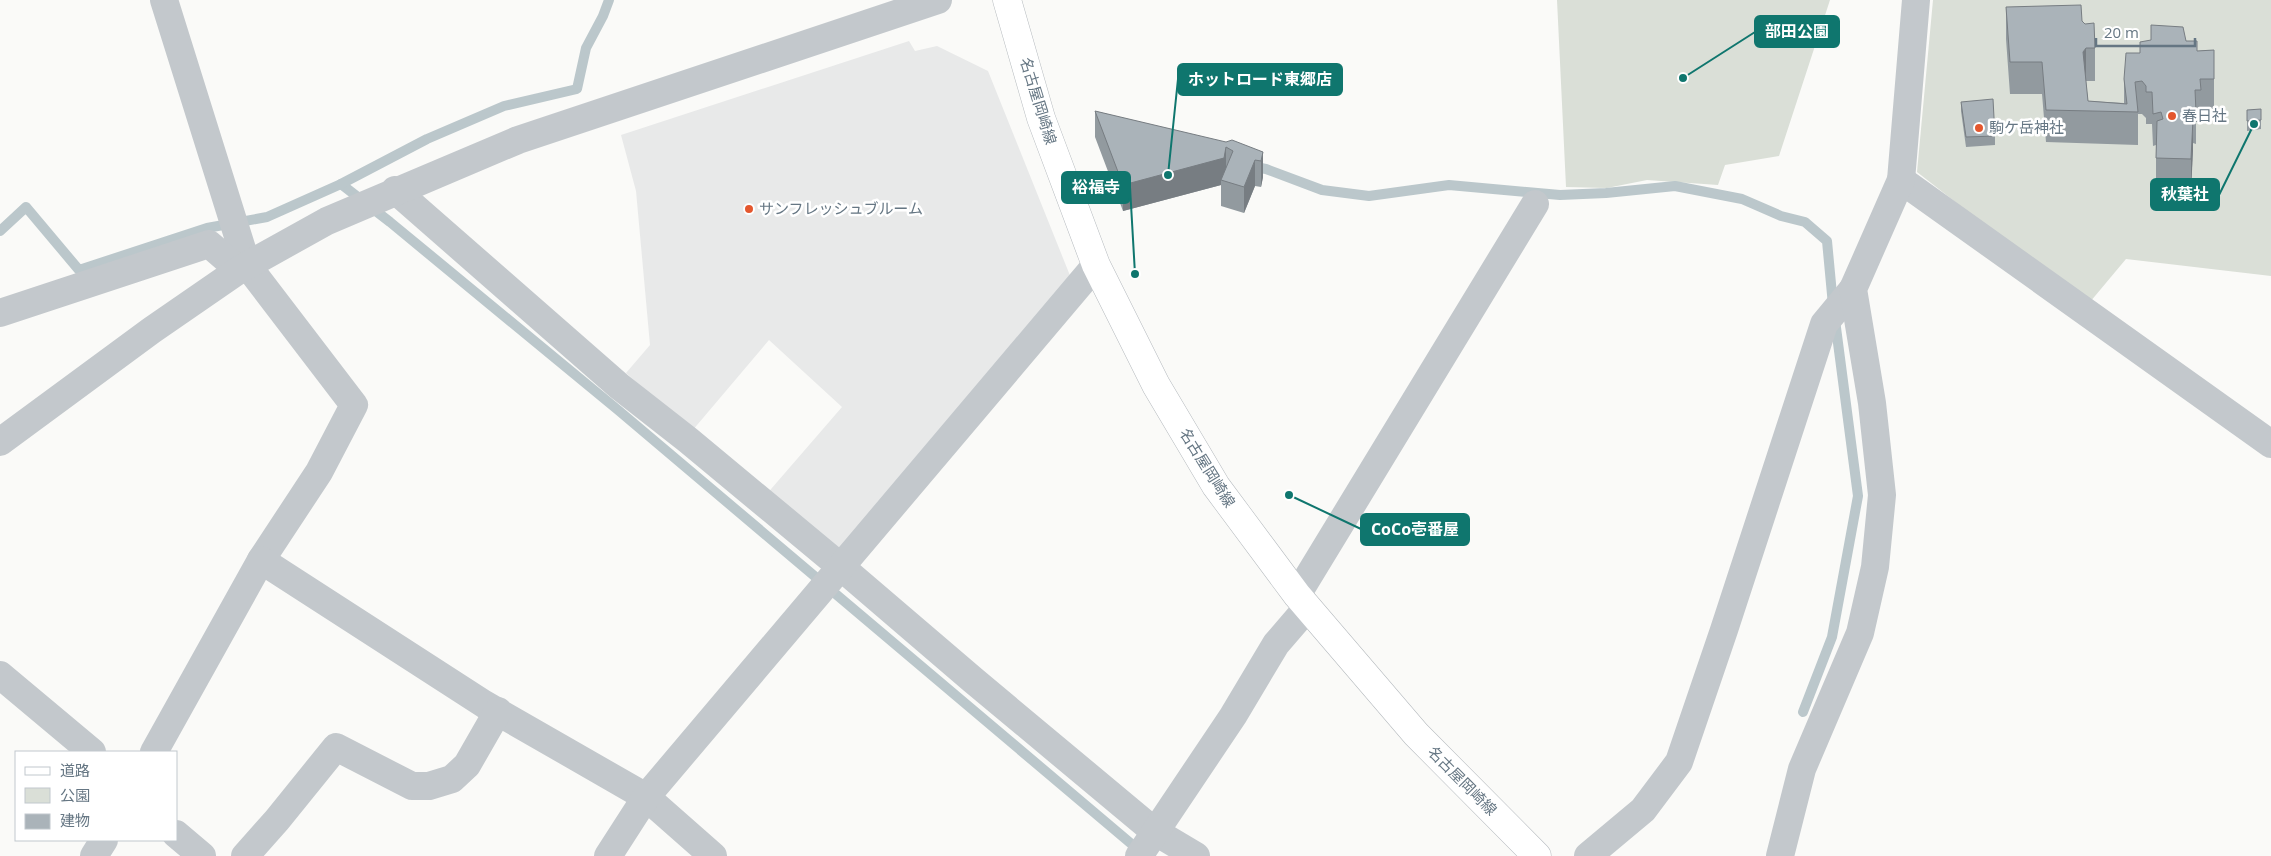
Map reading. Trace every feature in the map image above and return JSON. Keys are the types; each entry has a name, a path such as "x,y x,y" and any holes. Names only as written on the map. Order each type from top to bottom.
{"main road":[{"name":"名古屋岡崎線","path":"1007,0 1041,118 1096,265 1156,385 1216,486 1302,602 1416,734 1537,856"}],"street":[{"path":"164,0 243,268"},
{"path":"0,442 152,330 243,268 327,221 395,190 518,140 938,0"},
{"path":"1588,856 1643,810 1679,762 1824,324 1853,289 1901,180 1916,0"},
{"path":"1901,180 2271,444"},
{"path":"395,190 619,386 688,440 842,567 973,680 1154,831 1196,856"},
{"path":"1139,856 1232,716 1302,602 1535,204"},
{"path":"0,313 209,244 243,268 354,405 319,472 261,560 155,751"},
{"path":"608,856 646,797 1096,265"},
{"path":"1780,856 1802,769 1860,633 1875,567 1882,494 1872,403 1853,289"},
{"path":"261,560 498,711 646,797 714,856"},
{"path":"0,676 91,751"},
{"path":"245,856 336,747 412,786 429,786 452,779 468,765 498,711"},
{"path":"178,836 202,856"},
{"path":"94,856 103,841"}],"shaded area":[{"path":"909,41 915,51 937,46 988,71 1073,283 840,557 765,496 842,407 769,340 692,431 626,373 650,345 636,191 621,135"}],"green space":[{"path":"1557,0 1830,0 1779,156 1725,165 1718,185 1647,180 1607,188 1566,187"},
{"path":"1933,0 2271,0 2271,276 2126,259 2090,302 2036,265 1917,172"}],"building":[{"path":"2081,5 2082,21 2085,24 2094,23 2095,48 2086,48 2083,52 2088,101 2127,104 2124,79 2126,53 2140,53 2140,42 2151,40 2151,25 2183,27 2186,41 2197,41 2197,51 2214,50 2214,79 2200,79 2201,90 2195,90 2196,112 2185,111 2183,118 2193,119 2191,159 2156,158 2157,121 2163,119 2161,112 2153,114 2152,92 2146,92 2146,86 2142,81 2135,82 2138,112 2046,110 2042,62 2010,62 2006,7"},
{"name":"駒ケ岳神社","path":"1993,99 1995,136 1966,137 1961,102"},
{"path":"2261,109 2261,120 2247,121 2247,110"},
{"path":"1095,111 1226,142 1232,140 1263,152 1261,161 1255,160 1244,187 1221,180 1233,151 1226,147 1224,158 1123,185"}],"waterway":[{"path":"0,231 26,207 79,270 207,228 267,217 341,184 427,139 504,106 577,89 586,48 603,16 609,0"},
{"path":"1250,166 1266,169 1322,190 1369,196 1449,185 1560,195 1606,193 1675,186 1742,199 1781,216 1805,222 1827,241 1833,305"},
{"path":"341,184 390,222 618,410 1141,852"},
{"path":"1803,712 1832,637 1858,496 1835,320"}],"place":[{"name":"部田公園","path":"1683,78"},
{"name":"春日社","path":"2172,116"},
{"name":"秋葉社","path":"2254,124"},
{"name":"駒ケ岳神社","path":"1979,128"},
{"name":"ホットロード東郷店","path":"1168,175"},
{"name":"サンフレッシュブルーム","path":"749,209"},
{"name":"裕福寺","path":"1135,274"},
{"name":"CoCo壱番屋","path":"1289,495"}]}
